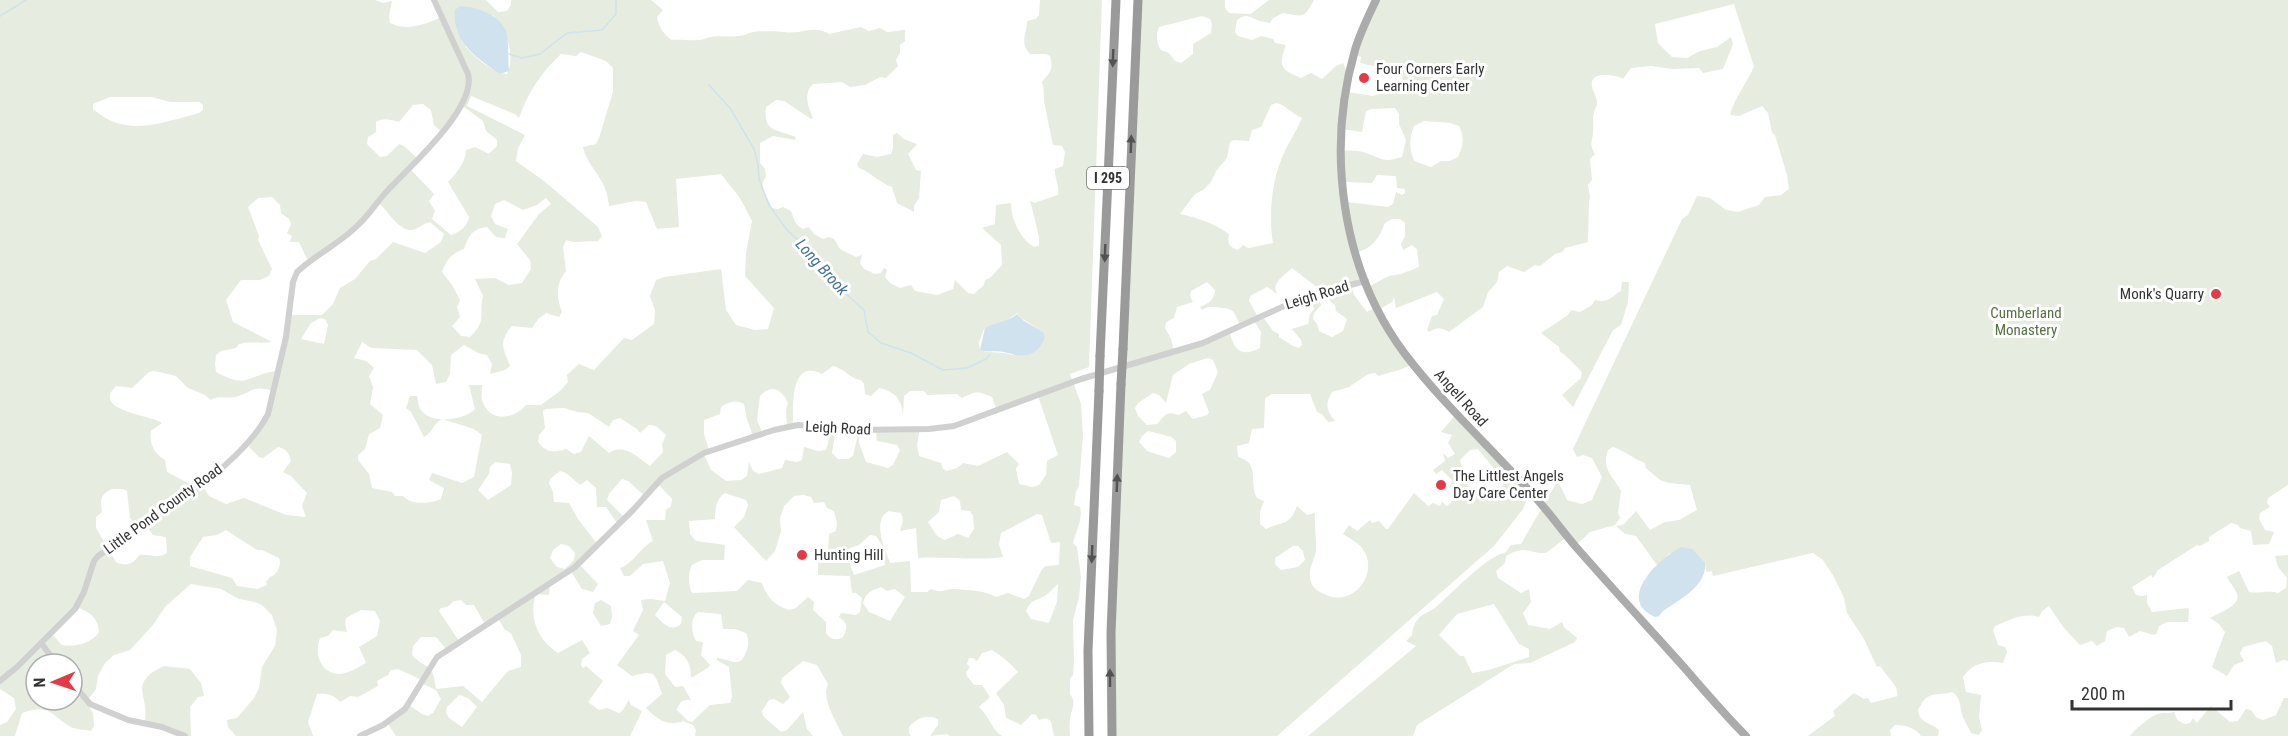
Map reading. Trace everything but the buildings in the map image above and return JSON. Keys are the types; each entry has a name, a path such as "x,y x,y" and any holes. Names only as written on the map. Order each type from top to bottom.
{"highway":[{"name":"I 295","path":"1089,736 1089,632 1115,0"},
{"name":"I 295","path":"1112,736 1110,652 1138,0"}],"main road":[{"name":"Angell Road","path":"1376,0 1356,49 1345,94 1341,128 1341,166 1351,235 1366,281 1391,333 1427,381 1543,506 1575,546 1746,736"}],"street":[{"name":"Little Pond County Road","path":"0,681 75,609 98,556 200,486 238,453 256,433 268,414 286,337 293,282 297,272 360,224 390,187 437,140 464,98 469,79 434,0"},
{"name":"Leigh Road","path":"360,736 383,725 405,709 437,657 575,567 633,510 657,482 704,453 774,430 798,425 853,430 929,429 954,426 1081,379 1196,346 1223,336 1306,296 1366,281"},
{"path":"41,643 48,652"},
{"path":"84,697 90,704 129,720 162,727 185,736"}],"green space":[{"path":"0,0 375,0 383,3 392,1 390,23 410,27 442,17 435,0 486,0 498,12 507,11 511,0 651,0 663,10 657,17 660,27 672,40 741,36 761,31 790,33 818,30 829,34 861,27 869,31 880,28 887,32 905,30 905,41 900,45 900,53 896,60 898,66 886,78 880,77 865,85 850,87 842,82 813,84 807,96 813,118 811,119 784,101 776,100 766,107 766,121 772,128 796,137 795,140 773,136 760,143 760,163 765,169 766,177 763,188 772,208 783,207 791,211 796,223 803,229 809,227 814,234 823,239 829,237 834,239 840,249 856,257 862,255 860,263 864,269 875,274 881,273 884,268 887,270 885,277 890,283 900,288 911,285 915,291 937,295 953,289 955,280 968,293 974,294 984,285 985,280 990,278 1002,265 1001,245 982,228 995,224 996,205 1011,203 1015,222 1024,239 1034,247 1039,246 1030,200 1034,203 1058,195 1055,169 1063,166 1065,152 1062,146 1053,145 1044,103 1042,82 1051,68 1050,56 1030,54 1027,50 1024,42 1027,21 1036,19 1039,15 1040,0 1102,0 1089,367 1070,374 1081,404 1083,435 1079,485 1074,505 1080,507 1081,512 1073,543 1077,547 1081,577 1073,620 1074,661 1073,675 1070,679 1070,694 1073,704 1070,736 1054,736 1051,721 1046,718 1039,720 1036,715 1032,714 1021,725 1006,718 1004,705 996,693 1018,672 992,650 982,653 977,661 969,658 967,664 970,667 966,672 974,685 982,685 990,697 979,707 1002,736 950,736 947,734 930,736 938,725 938,719 926,717 915,721 909,727 911,736 843,736 828,703 826,690 828,684 817,665 803,661 782,678 781,683 790,697 783,704 774,699 769,700 762,711 763,716 781,732 787,730 803,712 807,729 813,736 695,736 696,730 693,725 683,721 672,723 663,721 646,708 662,694 653,674 632,676 617,665 639,635 633,631 643,610 641,600 665,601 670,583 663,561 643,564 630,576 624,576 620,568 629,563 653,541 646,520 665,520 666,510 671,506 672,499 658,484 646,497 628,481 622,479 609,494 607,500 626,519 619,526 606,507 597,507 596,488 587,480 580,485 566,473 560,471 550,479 549,483 554,502 569,503 598,545 580,565 598,584 593,592 582,589 572,573 550,585 549,595 536,594 533,612 536,628 545,642 558,653 582,640 590,653 582,659 581,665 583,668 586,666 603,681 588,702 599,710 607,708 619,713 629,700 631,705 642,711 630,736 396,736 388,724 409,705 428,716 433,713 441,699 436,690 423,684 422,680 398,669 391,670 388,675 377,681 378,686 358,697 350,696 340,702 330,695 317,694 308,722 313,736 236,736 228,727 227,720 237,718 254,698 259,688 262,667 275,646 277,630 272,615 262,605 239,599 221,589 191,584 165,607 153,625 130,650 114,655 105,663 98,676 96,689 86,702 93,713 94,726 91,731 73,728 49,712 84,712 84,652 24,652 25,712 22,713 15,736 0,736 0,725 7,722 16,709 14,698 0,689","holes":["493,15 506,35 510,51 510,67 507,74 490,68 465,46","581,52 606,61 613,68 613,92 596,144 583,147 605,188 609,206 636,201 646,202 657,229 679,227 676,179 721,174 740,198 752,221 746,253 745,276 774,308 768,329 755,330 736,325 726,310 721,269 664,277 656,280 650,296 655,310 654,324 632,340 624,338 594,370 579,364 567,375 568,382 560,391 541,405 526,405 515,414 502,417 490,413 485,407 482,400 482,385 469,385 475,409 464,416 443,419 474,429 482,435 474,477 462,483 432,473 429,480 444,488 441,499 426,503 410,501 403,496 395,496 392,492 372,488 369,474 358,460 358,455 365,449 369,434 380,428 383,415 370,404 373,387 369,376 374,368 366,361 354,358 362,342 371,348 417,350 432,365 436,384 446,382 450,374 451,355 464,345 487,355 492,364 490,374 505,370 510,366 503,341 512,326 532,328 546,313 559,317 562,312 558,290 560,280 566,271 563,247 566,240 598,241 602,236 598,227 544,181 516,161 518,148 525,135 467,106 471,96 515,114 519,118 531,91 561,54 576,56","110,97 152,97 170,102 199,102 203,105 203,110 199,113 144,126 131,126 105,118 93,109 93,104","423,104 431,110 434,125 443,133 457,112 464,107 483,121 486,131 497,140 497,146 489,154 475,147 466,150 457,172 448,182 469,217 465,226 457,233 451,235 432,219 435,211 429,201 434,194 411,170 419,160 399,144 387,156 380,157 367,144 368,137 376,132 376,122 385,119 399,122 413,105","272,197 280,205 281,213 289,219 291,224 287,233 292,236 290,242 299,242 308,261 362,224 380,204 403,228 413,230 430,222 444,234 441,242 425,253 393,242 376,259 370,261 355,279 340,288 333,304 322,315 289,315 278,371 243,381 216,372 215,364 216,355 221,351 236,348 239,344 272,342 233,322 226,300 241,280 260,280 269,276 272,269 258,240 259,236 248,207 258,198","546,198 551,204 539,214 517,244 530,260 531,269 522,283 509,285 495,278 475,279 483,296 481,322 470,337 461,336 452,326 460,317 457,307 460,300 442,272 450,258 464,249 474,231 487,227 496,237 505,238 508,229 495,224 491,216 495,204 504,200 523,210 537,205","1017,313 1043,332 1012,355 980,350 979,342 984,329","320,318 325,319 328,325 324,344 301,339 311,323","833,366 837,367 861,380 865,394 871,396 879,388 893,394 901,405 903,415 904,396 910,391 924,391 927,395 957,394 962,398 979,393 992,397 997,411 1038,396 1058,455 1047,461 1046,475 1039,485 1032,487 1019,484 1016,469 1019,464 1007,452 978,466 963,463 957,468 947,471 943,469 941,463 919,456 917,445 920,429 876,431 877,441 897,445 900,450 893,465 888,468 866,462 859,443 859,430 853,456 848,459 838,459 832,453 836,428 830,427 826,450 818,451 804,447 802,460 797,462 785,460 782,468 759,474 753,471 749,462 747,476 741,480 726,481 711,470 704,454 709,450 704,434 704,420 720,414 721,407 726,404 738,402 744,404 753,436 762,432 757,420 760,396 773,389 786,398 788,403 787,424 793,424 795,386 804,373 812,371 822,374","155,371 176,376 188,388 211,400 235,397 261,388 274,391 257,436 251,441 249,447 263,458 278,447 287,451 291,461 283,472 291,476 307,493 302,506 306,517 286,515 244,498 226,504 209,496 203,487 197,488 167,472 165,460 155,451 151,440 151,431 162,423 116,406 111,401 110,394 116,386 132,388 149,372","564,408 588,413 609,427 613,420 620,418 640,433 649,425 656,426 666,435 662,444 663,452 650,466 625,450 620,449 609,453 589,436 581,452 574,454 566,449 550,451 538,442 539,435 545,428 543,411","495,462 510,464 511,485 488,500 478,490","113,489 127,491 130,518 138,528 145,524 153,535 166,537 167,553 157,556 139,555 135,561 126,564 116,562 96,528 96,517 102,512 103,495","725,493 746,500 748,505 744,517 734,527 766,561 775,551 781,531 780,518 784,506 794,496 811,497 814,503 824,502 827,508 834,511 836,531 829,534 828,550 818,554 818,575 850,576 852,593 862,598 860,612 856,615 841,613 839,617 846,626 843,637 834,639 826,633 826,622 813,610 814,602 808,597 796,608 789,610 772,600 762,583 748,580 737,591 692,593 689,579 692,565 702,560 724,560 725,545 696,541 690,534 689,521 715,519 720,498","954,496 960,501 961,510 970,511 973,516 974,529 968,538 958,534 945,540 937,536 928,522 939,512 941,500","889,511 901,513 903,520 900,531 916,528 918,558 971,559 1003,557 999,544 1001,533 1037,514 1042,515 1051,543 1060,542 1059,565 1046,566 1042,569 1029,596 1024,599 1008,593 996,597 981,592 954,589 911,592 910,561 890,563 881,535 881,521","226,530 257,550 279,558 280,564 275,574 266,582 267,585 257,589 237,586 232,578 190,566 190,557 203,537 217,535","870,535 876,536 883,547 885,565 854,575 850,565 850,548 859,545","561,544 569,546 575,553 574,560 565,569 557,567 550,558 553,550","1058,584 1057,602 1049,623 1031,619 1026,611 1030,604 1046,595","881,587 887,591 895,589 905,597 890,621 869,612 863,603 869,592","461,600 466,605 474,605 486,626 499,620 505,630 511,633 521,655 521,667 508,671 482,702 463,686 436,689 431,670 412,655 413,646 421,637 436,637 447,650 459,641 439,611","664,602 682,617 681,624 677,627 670,627 655,615","79,608 93,617 99,632 96,636 82,644 62,645 53,635","361,610 375,611 380,621 377,636 359,647 366,663 350,672 332,673 323,666 318,656 320,638 328,636 333,630 347,632 346,618","698,612 721,614 723,629 735,629 746,633 748,647 741,661 734,662 717,658 729,667 732,696 730,703 710,705 692,722 677,710 682,702 691,700 683,686 675,687 665,674 666,655 675,650 688,661 691,678 709,667 710,665 701,655 703,642 696,641 693,634 694,618","459,695 468,698 477,707 462,727 446,713 447,707"]},
{"name":"Cumberland Monastery","path":"1140,0 1225,0 1225,8 1229,13 1251,14 1269,0 1314,0 1305,14 1283,13 1273,18 1270,23 1243,16 1237,20 1235,32 1238,36 1252,40 1261,36 1273,39 1275,43 1286,45 1282,58 1283,67 1289,73 1301,78 1311,73 1322,79 1336,66 1343,63 1348,74 1348,92 1373,96 1385,92 1398,92 1403,84 1402,73 1360,63 1361,57 1356,55 1377,0 2288,0 2288,485 2268,498 2267,503 2270,507 2260,513 2259,519 2265,530 2274,532 2269,544 2253,545 2251,531 2231,523 2209,537 2209,541 2200,546 2197,545 2158,570 2153,578 2151,575 2132,587 2136,595 2147,595 2147,603 2152,612 2188,608 2188,622 2167,622 2159,626 2154,635 2140,631 2129,637 2124,628 2117,627 2107,631 2105,641 2097,646 2092,641 2080,645 2064,628 2049,606 2042,611 2039,617 2022,616 1995,626 1993,630 1998,645 2005,647 2007,652 2003,663 1980,664 1971,668 1963,677 1966,692 1981,695 1979,717 1982,730 1979,735 1971,733 1962,716 1958,698 1952,692 1929,696 1918,710 1923,720 1939,730 1938,736 1921,736 1910,728 1895,725 1890,730 1891,736 1808,736 1835,716 1833,711 1854,693 1864,699 1868,698 1871,703 1898,696 1896,687 1880,666 1877,667 1864,639 1847,613 1844,598 1823,560 1813,553 1713,576 1712,571 1706,572 1705,563 1670,553 1657,565 1636,536 1625,534 1616,526 1623,525 1636,511 1650,530 1665,522 1679,520 1697,510 1690,485 1660,480 1646,468 1645,463 1613,447 1608,450 1606,462 1609,472 1621,491 1618,513 1620,518 1615,525 1590,532 1577,544 1568,536 1546,553 1523,550 1513,552 1506,556 1505,563 1496,571 1498,578 1521,593 1529,589 1531,602 1523,613 1528,625 1550,629 1562,622 1564,627 1577,638 1575,642 1530,663 1514,664 1417,725 1413,736 1308,736 1416,646 1406,641 1412,635 1413,628 1421,616 1435,608 1490,560 1505,553 1511,545 1521,544 1561,475 1559,483 1567,500 1582,504 1592,500 1602,477 1592,458 1583,455 1577,457 1573,449 1682,219 1688,215 1697,196 1710,198 1726,210 1738,212 1759,205 1765,197 1781,195 1789,189 1787,175 1775,135 1772,133 1768,113 1762,106 1739,116 1730,115 1754,67 1734,4 1655,24 1658,43 1672,57 1687,58 1700,51 1717,47 1731,37 1733,44 1723,69 1703,73 1699,68 1672,69 1651,66 1631,68 1623,79 1602,75 1592,81 1597,105 1593,116 1591,144 1595,154 1590,159 1592,180 1588,185 1590,197 1588,242 1565,248 1540,266 1535,265 1524,272 1507,266 1499,272 1497,282 1488,292 1483,307 1449,332 1439,328 1429,332 1427,330 1432,316 1437,315 1444,299 1437,292 1396,308 1394,297 1392,302 1380,309 1413,363 1379,376 1375,373 1368,374 1349,387 1332,392 1328,400 1328,407 1335,421 1328,422 1322,414 1317,412 1310,394 1272,394 1265,398 1264,428 1252,429 1249,443 1237,446 1238,457 1245,460 1252,468 1257,498 1264,501 1260,512 1260,524 1266,529 1285,522 1292,517 1297,506 1307,515 1315,513 1316,548 1310,570 1311,582 1314,588 1324,594 1345,597 1361,586 1368,567 1367,557 1362,548 1343,534 1349,525 1357,531 1370,520 1372,523 1379,521 1388,529 1414,493 1428,506 1433,503 1440,506 1442,502 1447,506 1457,497 1450,487 1452,480 1442,470 1436,474 1433,470 1445,461 1443,453 1448,458 1455,454 1448,443 1452,435 1441,432 1457,413 1530,492 1523,509 1494,546 1277,736 1114,736 1111,697","holes":["1202,16 1210,19 1212,23 1211,33 1193,44 1193,54 1181,63 1175,61 1169,53 1161,50 1157,36 1159,27","1276,103 1302,118 1281,161 1274,184 1271,208 1273,243 1248,248 1243,245 1238,250 1229,244 1229,234 1223,230 1206,221 1180,214 1195,194 1211,182 1216,171 1227,158 1230,142 1249,141 1252,130 1261,127 1271,105","1395,108 1399,114 1399,124 1406,140 1402,157 1385,160 1361,151 1342,150 1343,129 1362,132 1366,111","1424,121 1450,123 1459,126 1463,138 1462,146 1458,157 1450,161 1441,161 1431,167 1414,161 1410,148 1414,126","1377,175 1396,176 1397,188 1405,189 1402,195 1396,192 1393,204 1388,207 1347,202 1345,182 1372,183","1392,219 1400,219 1405,223 1405,236 1401,244 1403,250 1412,245 1417,249 1419,267 1389,276 1370,286 1378,306 1367,312 1354,295 1351,285 1366,281 1359,252 1372,244 1381,233 1385,223","1292,268 1322,291 1327,291 1336,311 1347,319 1343,331 1332,337 1319,331 1313,319 1314,313 1321,305 1317,294 1310,296 1314,309 1310,314 1308,324 1292,329 1301,340 1302,345 1299,348 1293,346 1279,337 1279,334 1273,331 1263,317 1258,317 1249,301 1250,296 1267,287 1277,294 1276,286","1207,282 1215,293 1210,301 1200,307 1202,310 1216,307 1233,311 1241,327 1254,321 1261,332 1260,348 1249,352 1240,351 1234,345 1230,334 1174,352 1165,328 1166,322 1174,318 1177,307 1193,302 1190,296 1191,291","1208,358 1213,360 1218,372 1210,390 1202,394 1209,412 1207,415 1193,419 1186,411 1178,415 1168,414 1157,424 1147,425 1138,416 1135,408 1138,403 1153,393 1159,395 1166,403 1173,375 1189,364","1148,431 1172,437 1176,441 1176,452 1169,458 1147,451 1139,442","1478,449 1503,480 1503,485 1495,493 1474,492 1466,482 1460,460 1470,450","1293,546 1298,546 1303,551 1305,560 1298,567 1281,570 1275,564 1275,558","1494,604 1519,644 1529,649 1529,657 1472,673 1464,656 1460,656 1439,635 1457,614"]},
{"path":"897,133 904,139 917,144 908,154 916,170 921,171 919,198 914,206 914,212 897,203 892,187 859,168 857,164 863,154 877,157 891,154 893,135"},
{"path":"1622,282 1629,282 1628,302 1621,325 1613,330 1573,407 1562,395 1581,378 1582,372 1560,352 1559,347 1541,333 1568,315 1571,310 1580,312 1592,305 1595,300 1610,299 1621,291"},
{"path":"410,396 417,396 419,407 426,415 442,419 424,437 411,412 406,408"},
{"path":"2288,555 2288,661 2283,660 2276,663 2272,646 2266,641 2243,647 2240,654 2244,661 2234,665 2227,676 2212,667 2225,632 2218,623 2210,618 2223,612 2238,598 2227,577 2239,571 2249,592 2278,593 2286,588 2287,578 2278,567 2275,556"},
{"path":"601,600 611,606 612,617 610,624 601,626 593,613 595,603"},
{"path":"164,666 190,669 201,683 204,696 198,697 190,707 191,736 183,736 144,723 146,714 143,685 152,673"},
{"path":"2284,698 2288,698 2288,736 2130,736 2147,720 2160,713 2174,712 2177,720 2185,724 2190,723 2193,718 2197,723 2211,706 2230,722 2238,721 2246,709 2251,710 2257,718 2263,720 2276,715"}],"water":[{"path":"460,6 486,12 503,25 507,35 509,71 500,74 468,48 462,40 455,21 455,10"},
{"path":"1017,314 1043,332 1045,338 1037,350 1028,355 1017,355 1001,351 980,350 985,328"},
{"path":"1681,547 1692,549 1705,563 1702,579 1684,597 1655,617 1644,610 1639,600 1640,590 1645,580 1662,560"}],"waterway":[{"name":"Long Brook","path":"0,16 26,0"},
{"name":"Long Brook","path":"509,54 522,58 540,54 567,33 602,30 616,14 616,0"},
{"name":"Long Brook","path":"709,85 730,108 754,149 759,179 769,205 829,279 864,310 868,332 881,343 911,353 943,370 967,368 990,355"}],"place":[{"name":"Four Corners Early Learning Center","path":"1364,78"},
{"name":"Monk's Quarry","path":"2216,294"},
{"name":"The Littlest Angels Day Care Center","path":"1441,485"},
{"name":"Hunting Hill","path":"802,555"}]}
